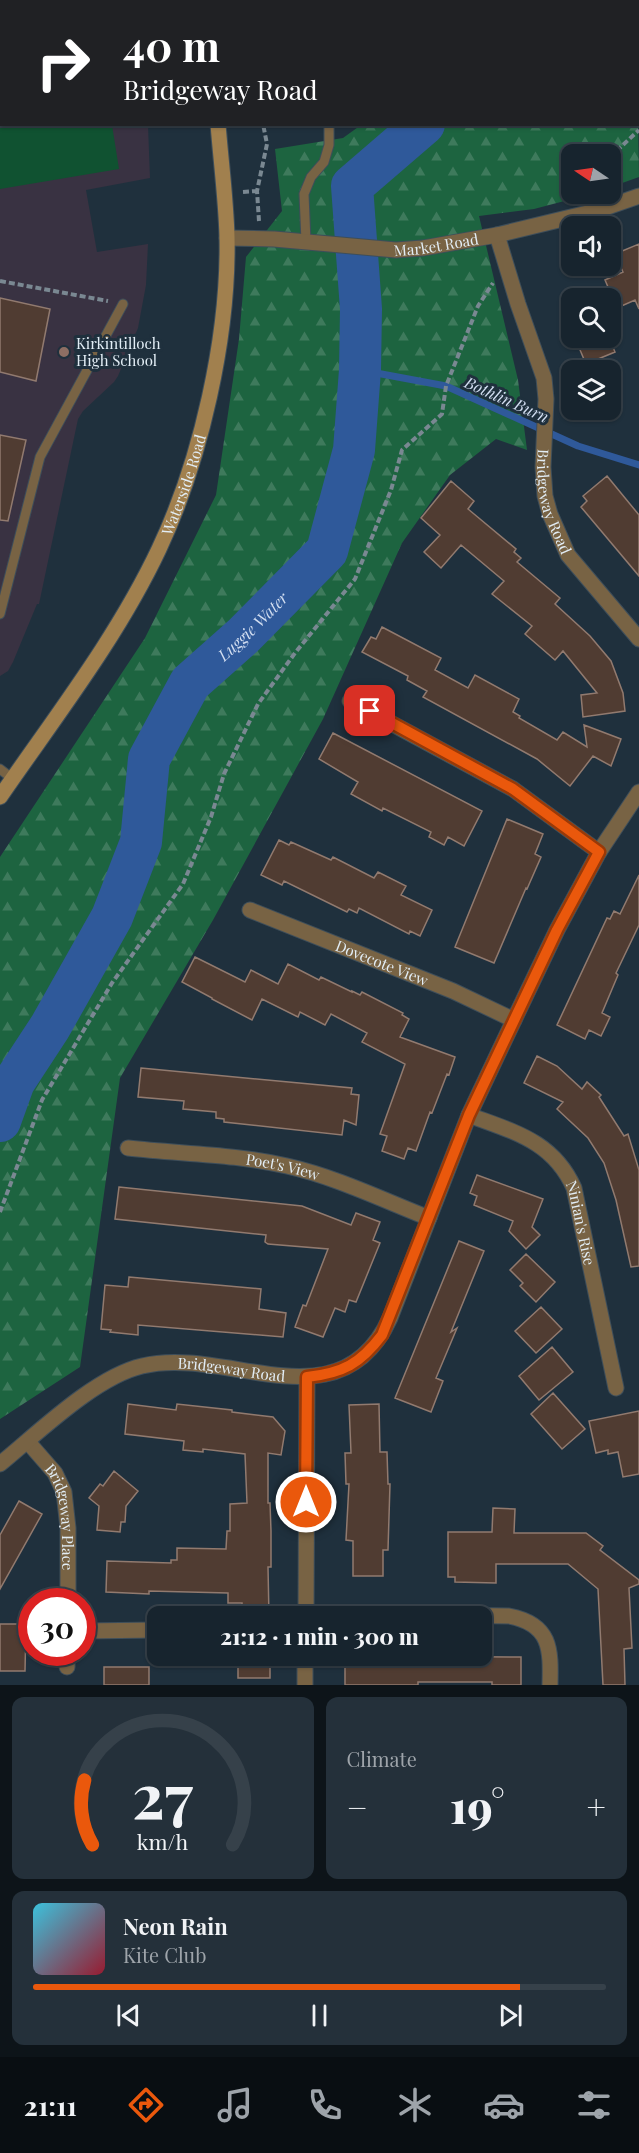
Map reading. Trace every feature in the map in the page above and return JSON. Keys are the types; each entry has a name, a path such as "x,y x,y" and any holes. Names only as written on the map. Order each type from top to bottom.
{"main road":[{"name":"Waterside Road","path":"0,797 6,774 109,639 159,549 184,484 209,399 223,318 227,238 218,126"}],"street":[{"name":"Market Road","path":"227,238 259,238 396,250 423,248 497,235 596,211 639,196"},
{"name":"Bridgeway Road","path":"497,235 544,378 546,399 543,467 545,496 550,514 568,555 639,639"},
{"path":"350,701 513,789 599,852"},
{"name":"Bridgeway Road","path":"0,1464 86,1395 115,1375 140,1366 163,1361 186,1362 273,1375 307,1377 326,1375 357,1362 382,1335 469,1115 557,930 599,852 639,792"},
{"name":"Dovecote View","path":"250,910 453,991 514,1020"},
{"name":"Ninian's Rise","path":"469,1115 526,1137 554,1157 567,1173 576,1199 616,1388"},
{"name":"Poet's View","path":"128,1148 286,1166 335,1181 429,1218"},
{"path":"306,1606 307,1377"},
{"name":"Bridgeway Place","path":"27,1442 55,1473 64,1492 68,1528 68,1588"},
{"path":"492,1616 522,1618 531,1622 547,1641 550,1656 550,1685"},
{"path":"96,1631 147,1630"},
{"path":"305,1666 305,1685"}],"lane":[{"path":"306,242 304,194 311,177 324,162 329,145 330,126"},
{"path":"0,614 40,457 123,304"}],"path":[{"path":"259,238 260,217 257,191 267,144 263,126"},
{"path":"621,147 639,130"},
{"path":"0,1212 42,1100 112,983 183,884 211,817 224,774 258,704 355,579 391,490 402,450 442,414 446,386 478,306 505,265"},
{"path":"0,281 123,304"}],"shaded area":[{"name":"Kirkintilloch High School","path":"0,126 148,126 150,178 86,190 97,252 148,244 146,285 138,328 118,376 78,419 39,604 37,604 13,662 8,671 0,676"}],"green space":[{"path":"0,126 112,126 119,169 0,189"},
{"path":"360,126 638,126 639,177 621,183 621,144 561,144 561,202 534,209 479,216 518,380 527,450 496,439 450,475 402,543 323,719 213,920 120,1078 80,1367 0,1419 0,857 145,638 216,495 239,339 246,257 282,211 275,149 343,138"}],"building":[{"path":"639,244 639,309 635,300 621,306 621,288 608,288 605,280 621,276 623,272 621,252"},
{"path":"0,298 50,309 36,381 0,372"},
{"path":"579,348 613,348 615,352 596,360 584,360"},
{"path":"0,435 26,440 8,521 0,520"},
{"path":"607,476 639,515 639,576 581,507 587,501 583,496"},
{"path":"451,481 474,501 468,509 516,549 514,552 521,558 517,562 560,598 555,604 590,636 611,661 623,693 625,711 583,717 581,695 597,693 563,651 555,660 525,634 532,626 492,594 504,581 461,545 441,568 424,552 440,535 421,518"},
{"path":"382,627 441,658 435,670 468,688 475,675 519,699 513,712 520,716 519,718 557,740 563,732 587,747 584,725 621,739 611,766 593,756 570,786 537,759 423,697 427,691 407,680 408,676 362,652 371,637 376,639"},
{"path":"333,733 482,811 464,846 448,837 444,845 429,837 431,832 383,808 382,811 351,794 358,782 319,759"},
{"path":"507,819 543,834 535,854 541,857 494,963 455,947"},
{"path":"279,840 289,845 291,842 331,860 333,857 374,878 378,872 406,886 401,895 432,910 420,936 410,931 409,934 359,908 357,913 349,909 347,912 284,881 282,885 261,875"},
{"path":"639,875 639,925 616,973 618,975 602,1013 610,1017 601,1036 589,1030 585,1039 557,1025 607,918 610,919 614,911 620,914"},
{"path":"195,957 245,982 251,970 278,984 288,964 319,980 321,977 360,995 362,992 403,1013 402,1015 409,1019 400,1037 455,1057 432,1113 430,1112 416,1151 408,1148 404,1159 382,1151 387,1136 380,1134 405,1064 362,1042 367,1033 331,1014 325,1025 300,1012 298,1017 262,999 252,1020 182,982"},
{"path":"537,1056 557,1066 582,1089 587,1082 601,1095 599,1097 624,1136 628,1134 639,1170 639,1266 631,1267 616,1200 604,1163 588,1138 557,1109 563,1102 524,1083"},
{"path":"141,1068 352,1088 351,1094 359,1095 356,1125 344,1120 342,1135 224,1122 224,1119 216,1118 216,1112 183,1109 184,1101 138,1097"},
{"path":"477,1175 543,1199 532,1227 540,1235 526,1249 509,1231 513,1221 474,1205 477,1196 470,1193"},
{"path":"119,1187 302,1206 351,1225 356,1213 380,1222 373,1240 380,1243 356,1302 349,1300 345,1312 335,1308 323,1337 295,1327 303,1305 306,1306 328,1249 268,1244 265,1242 266,1235 115,1219"},
{"path":"459,1241 484,1251 451,1332 457,1328 436,1378 443,1381 431,1412 395,1398"},
{"path":"526,1254 555,1282 536,1302 520,1286 523,1283 510,1270"},
{"path":"129,1277 261,1289 259,1309 286,1313 283,1337 138,1325 138,1335 101,1329 105,1285 128,1287"},
{"path":"541,1307 562,1329 536,1353 515,1331"},
{"path":"552,1347 573,1372 539,1400 519,1376"},
{"path":"553,1393 585,1429 562,1449 531,1414"},
{"path":"128,1404 176,1410 177,1404 273,1417 285,1431 281,1455 268,1453 268,1503 270,1503 271,1531 271,1567 268,1567 269,1606 242,1606 242,1603 228,1603 228,1593 106,1592 107,1561 171,1563 171,1560 177,1560 177,1548 226,1549 227,1531 230,1531 230,1504 247,1503 245,1454 203,1449 203,1452 183,1450 184,1441 125,1434"},
{"path":"379,1404 380,1452 387,1452 388,1484 390,1484 388,1550 383,1550 383,1576 353,1576 353,1541 346,1540 349,1484 346,1484 345,1453 351,1453 349,1405"},
{"path":"639,1411 639,1474 623,1477 618,1452 608,1454 608,1450 596,1453 589,1421"},
{"path":"114,1471 138,1491 126,1506 125,1522 121,1522 120,1532 97,1530 99,1506 89,1498 100,1484 103,1486"},
{"path":"19,1501 42,1514 0,1589 0,1535"},
{"path":"493,1508 515,1509 514,1533 586,1533 603,1546 600,1550 639,1580 639,1584 629,1588 632,1648 624,1649 625,1685 603,1685 598,1589 568,1564 496,1564 496,1583 455,1582 455,1577 448,1577 448,1532 492,1532"},
{"path":"0,1624 18,1624 18,1666 25,1666 25,1671 0,1671"},
{"path":"492,1657 521,1657 521,1685 492,1685 492,1682 418,1682 418,1685 345,1685 345,1666 492,1666"},
{"path":"238,1666 270,1666 270,1678 238,1678"},
{"path":"104,1667 149,1667 149,1685 104,1685"}],"waterway":[{"name":"Luggie Water","path":"0,1121 14,1082 50,1027 112,917 141,842 149,759 190,683 243,636 327,551 354,450 360,370 361,309 352,186 422,126"},
{"name":"Bothlin Burn","path":"360,370 446,386 578,446 639,465"}],"place":[{"name":"Kirkintilloch High School","path":"64,352"}],"route":[{"path":"306,1502 307,1377 326,1375 357,1362 382,1335 469,1115 557,930 599,852 513,789 370,711"}]}
